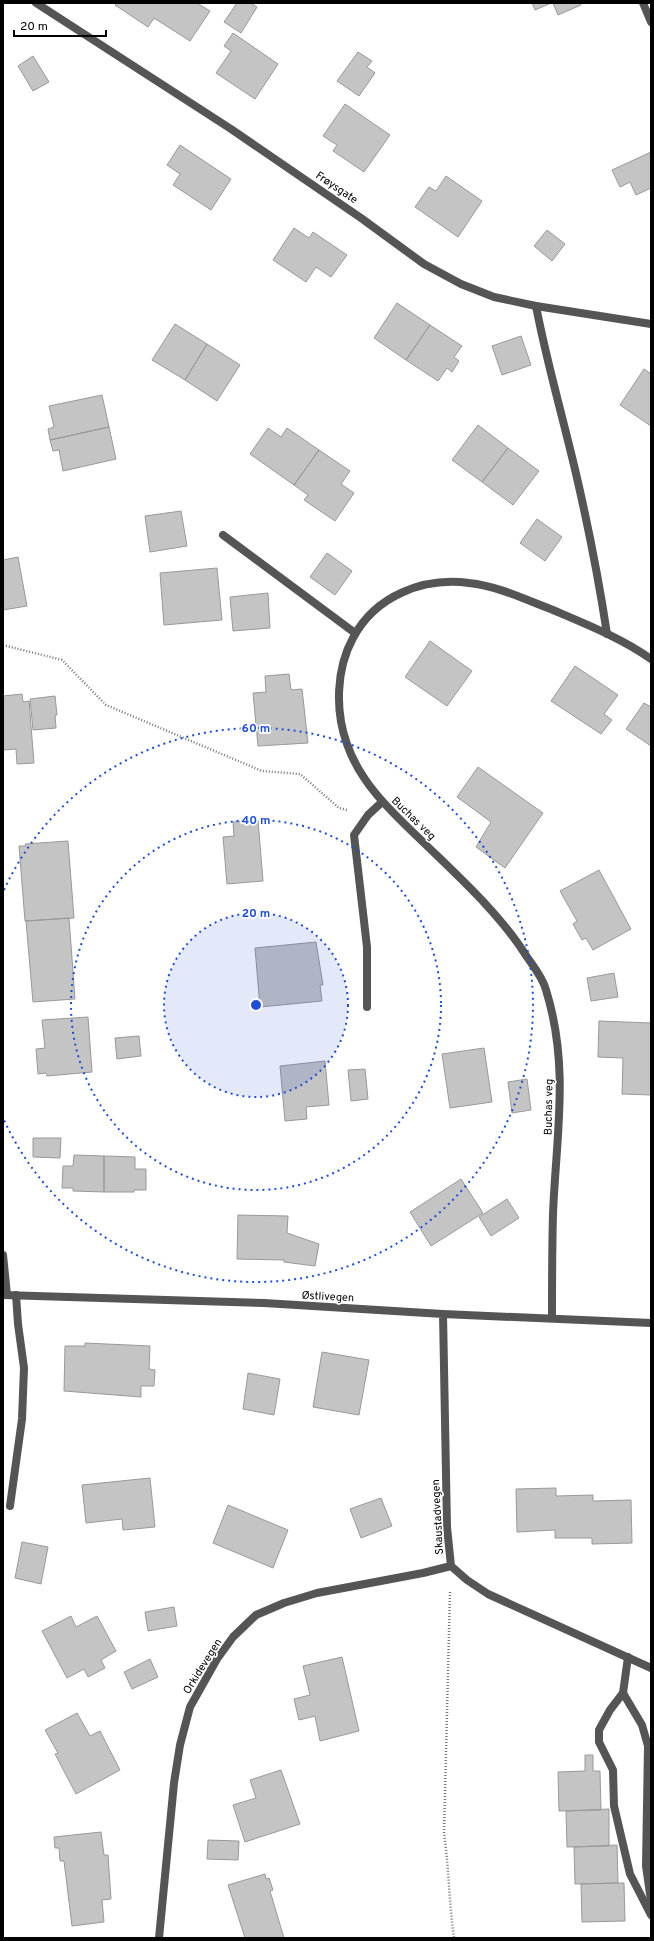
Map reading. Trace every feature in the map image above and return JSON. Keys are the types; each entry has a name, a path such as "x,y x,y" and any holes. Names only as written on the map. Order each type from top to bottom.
{"street":[{"name":"Frøysgate","path":"36,3 231,129 361,218 424,264 461,284 494,297 536,306 651,324"},
{"path":"643,3 651,22"},
{"path":"536,306 544,349 590,536 607,634"},
{"path":"223,535 355,633"},
{"name":"Buchas veg","path":"552,1318 553,1213 561,1104 556,1024 545,986 519,944 487,906 382,802 360,772 347,744 339,713 340,681 346,651 355,633 373,609 398,593 422,586 449,582 471,583 498,589 607,634 651,659"},
{"path":"367,1007 367,947 354,835 368,815 382,802"},
{"path":"3,1255 5,1295"},
{"name":"Østlivegen","path":"5,1295 264,1303 443,1314 651,1323"},
{"path":"10,1506 22,1419 24,1368 16,1295"},
{"name":"Skaustadvegen","path":"443,1314 447,1527 451,1566 467,1580 488,1594 651,1668"},
{"name":"Orkidevegen","path":"160,1938 174,1783 180,1745 190,1707 217,1659 233,1637 256,1615 284,1603 317,1593 416,1575 451,1566"},
{"path":"628,1657 624,1693 610,1710 599,1730 599,1742 613,1770 614,1806 630,1874 651,1915"},
{"path":"624,1693 642,1725 648,1746 646,1866 651,1901"}],"path":[{"path":"3,645 62,660 106,705 262,771 300,774 339,808 368,815"},
{"path":"451,1566 444,1833 449,1867 449,1904 454,1938"}],"building":[{"path":"117,3 197,3 210,11 190,41 154,18 148,27 115,5"},
{"path":"237,3 251,3 257,7 241,33 224,22"},
{"path":"532,3 551,3 535,10"},
{"path":"553,3 580,3 581,5 558,15"},
{"path":"233,33 278,64 255,99 216,73 231,51 224,46"},
{"path":"358,52 372,61 367,67 375,73 359,96 337,81"},
{"path":"33,56 49,82 33,91 18,66"},
{"path":"345,104 390,135 364,172 333,151 337,145 323,136"},
{"path":"180,145 231,179 211,210 173,185 180,174 167,165"},
{"path":"651,152 651,188 636,195 630,182 620,187 612,170"},
{"path":"446,176 482,201 458,237 415,207 429,187 436,191"},
{"path":"294,228 309,238 313,232 347,255 331,277 316,267 306,282 273,260"},
{"path":"547,230 565,244 552,261 534,246"},
{"path":"397,303 430,325 406,360 374,338"},
{"path":"175,324 207,344 185,380 152,360"},
{"path":"430,325 462,346 454,357 459,361 452,372 447,368 438,381 406,360"},
{"path":"521,336 531,365 502,375 492,346"},
{"path":"207,344 240,365 217,401 185,380"},
{"path":"644,369 651,374 651,426 620,405"},
{"path":"102,395 109,427 50,440 48,429 54,427 49,406"},
{"path":"478,425 508,448 482,482 452,460"},
{"path":"109,427 116,459 63,471 59,450 53,451 50,440"},
{"path":"268,428 281,437 287,428 319,450 294,485 250,454"},
{"path":"508,448 539,471 513,505 482,482"},
{"path":"319,450 350,471 341,484 354,493 335,521 304,500 308,495 294,485"},
{"path":"181,511 187,546 150,552 145,516"},
{"path":"537,519 562,537 545,561 520,543"},
{"path":"327,553 352,571 335,595 310,577"},
{"path":"18,557 27,606 3,610 3,560"},
{"path":"217,568 222,620 164,625 160,573"},
{"path":"268,593 270,628 233,631 230,597"},
{"path":"430,641 472,671 447,706 405,677"},
{"path":"575,666 618,695 604,714 612,720 601,734 551,701"},
{"path":"289,674 291,690 302,689 308,743 258,746 253,693 266,692 265,676"},
{"path":"22,694 23,702 29,701 34,763 17,764 16,749 3,750 3,696"},
{"path":"55,696 57,715 55,715 56,728 33,730 30,699"},
{"path":"644,703 651,707 651,746 626,729"},
{"path":"478,767 543,813 505,868 476,847 491,822 457,797"},
{"path":"258,820 263,881 227,884 223,837 234,836 233,822"},
{"path":"68,841 74,918 25,921 19,846 26,846 25,844"},
{"path":"599,870 631,929 593,950 586,938 582,940 573,924 577,921 560,891"},
{"path":"69,918 75,999 33,1002 26,921"},
{"path":"316,942 323,985 320,985 322,1001 260,1007 255,948"},
{"path":"614,973 618,997 591,1001 587,978"},
{"path":"88,1017 92,1072 47,1076 46,1073 38,1074 36,1049 45,1048 42,1020"},
{"path":"599,1021 651,1023 651,1095 622,1094 623,1058 598,1057"},
{"path":"139,1036 141,1056 117,1059 115,1038"},
{"path":"484,1048 492,1102 450,1108 442,1054"},
{"path":"325,1061 329,1105 306,1107 307,1119 285,1121 280,1066"},
{"path":"365,1069 368,1099 351,1101 348,1070"},
{"path":"527,1079 531,1110 512,1113 508,1082"},
{"path":"33,1138 61,1138 60,1158 33,1157"},
{"path":"74,1155 104,1156 104,1192 73,1191 73,1188 62,1188 63,1166 73,1166"},
{"path":"104,1156 135,1157 135,1169 146,1169 146,1190 134,1190 134,1192 104,1192"},
{"path":"461,1179 483,1213 431,1246 410,1212"},
{"path":"507,1199 519,1218 491,1236 479,1217"},
{"path":"238,1215 288,1216 287,1233 319,1244 315,1266 284,1262 284,1260 237,1259"},
{"path":"85,1343 150,1346 149,1369 155,1370 154,1386 141,1386 141,1397 64,1391 65,1346 85,1346"},
{"path":"322,1352 369,1360 359,1415 313,1407"},
{"path":"248,1373 280,1379 274,1415 243,1409"},
{"path":"150,1478 155,1527 123,1530 122,1519 86,1523 82,1485"},
{"path":"556,1488 556,1496 593,1495 593,1501 631,1500 632,1543 592,1544 592,1538 555,1538 555,1530 517,1532 516,1489"},
{"path":"381,1498 392,1526 361,1538 350,1509"},
{"path":"228,1505 288,1530 273,1568 213,1543"},
{"path":"22,1542 48,1547 41,1584 15,1578"},
{"path":"174,1607 177,1626 148,1631 145,1612"},
{"path":"71,1616 76,1627 97,1616 116,1651 101,1660 105,1668 88,1677 84,1669 67,1678 42,1631"},
{"path":"342,1657 359,1731 320,1741 315,1716 299,1720 294,1699 310,1695 303,1666"},
{"path":"150,1659 158,1677 132,1689 124,1672"},
{"path":"77,1713 90,1736 100,1731 120,1770 76,1794 55,1754 58,1753 45,1730"},
{"path":"585,1755 593,1755 593,1771 600,1771 601,1810 559,1811 558,1772 585,1771"},
{"path":"281,1770 300,1824 245,1842 233,1805 256,1798 250,1780"},
{"path":"609,1809 609,1846 567,1847 566,1811"},
{"path":"101,1832 104,1855 108,1855 111,1899 102,1900 104,1922 72,1926 64,1861 60,1861 59,1848 55,1848 54,1837"},
{"path":"208,1840 239,1841 238,1860 207,1859"},
{"path":"617,1845 618,1883 575,1884 574,1847"},
{"path":"265,1874 266,1879 269,1878 273,1890 270,1891 284,1938 245,1938 228,1885"},
{"path":"624,1883 625,1921 582,1922 581,1884"}]}
